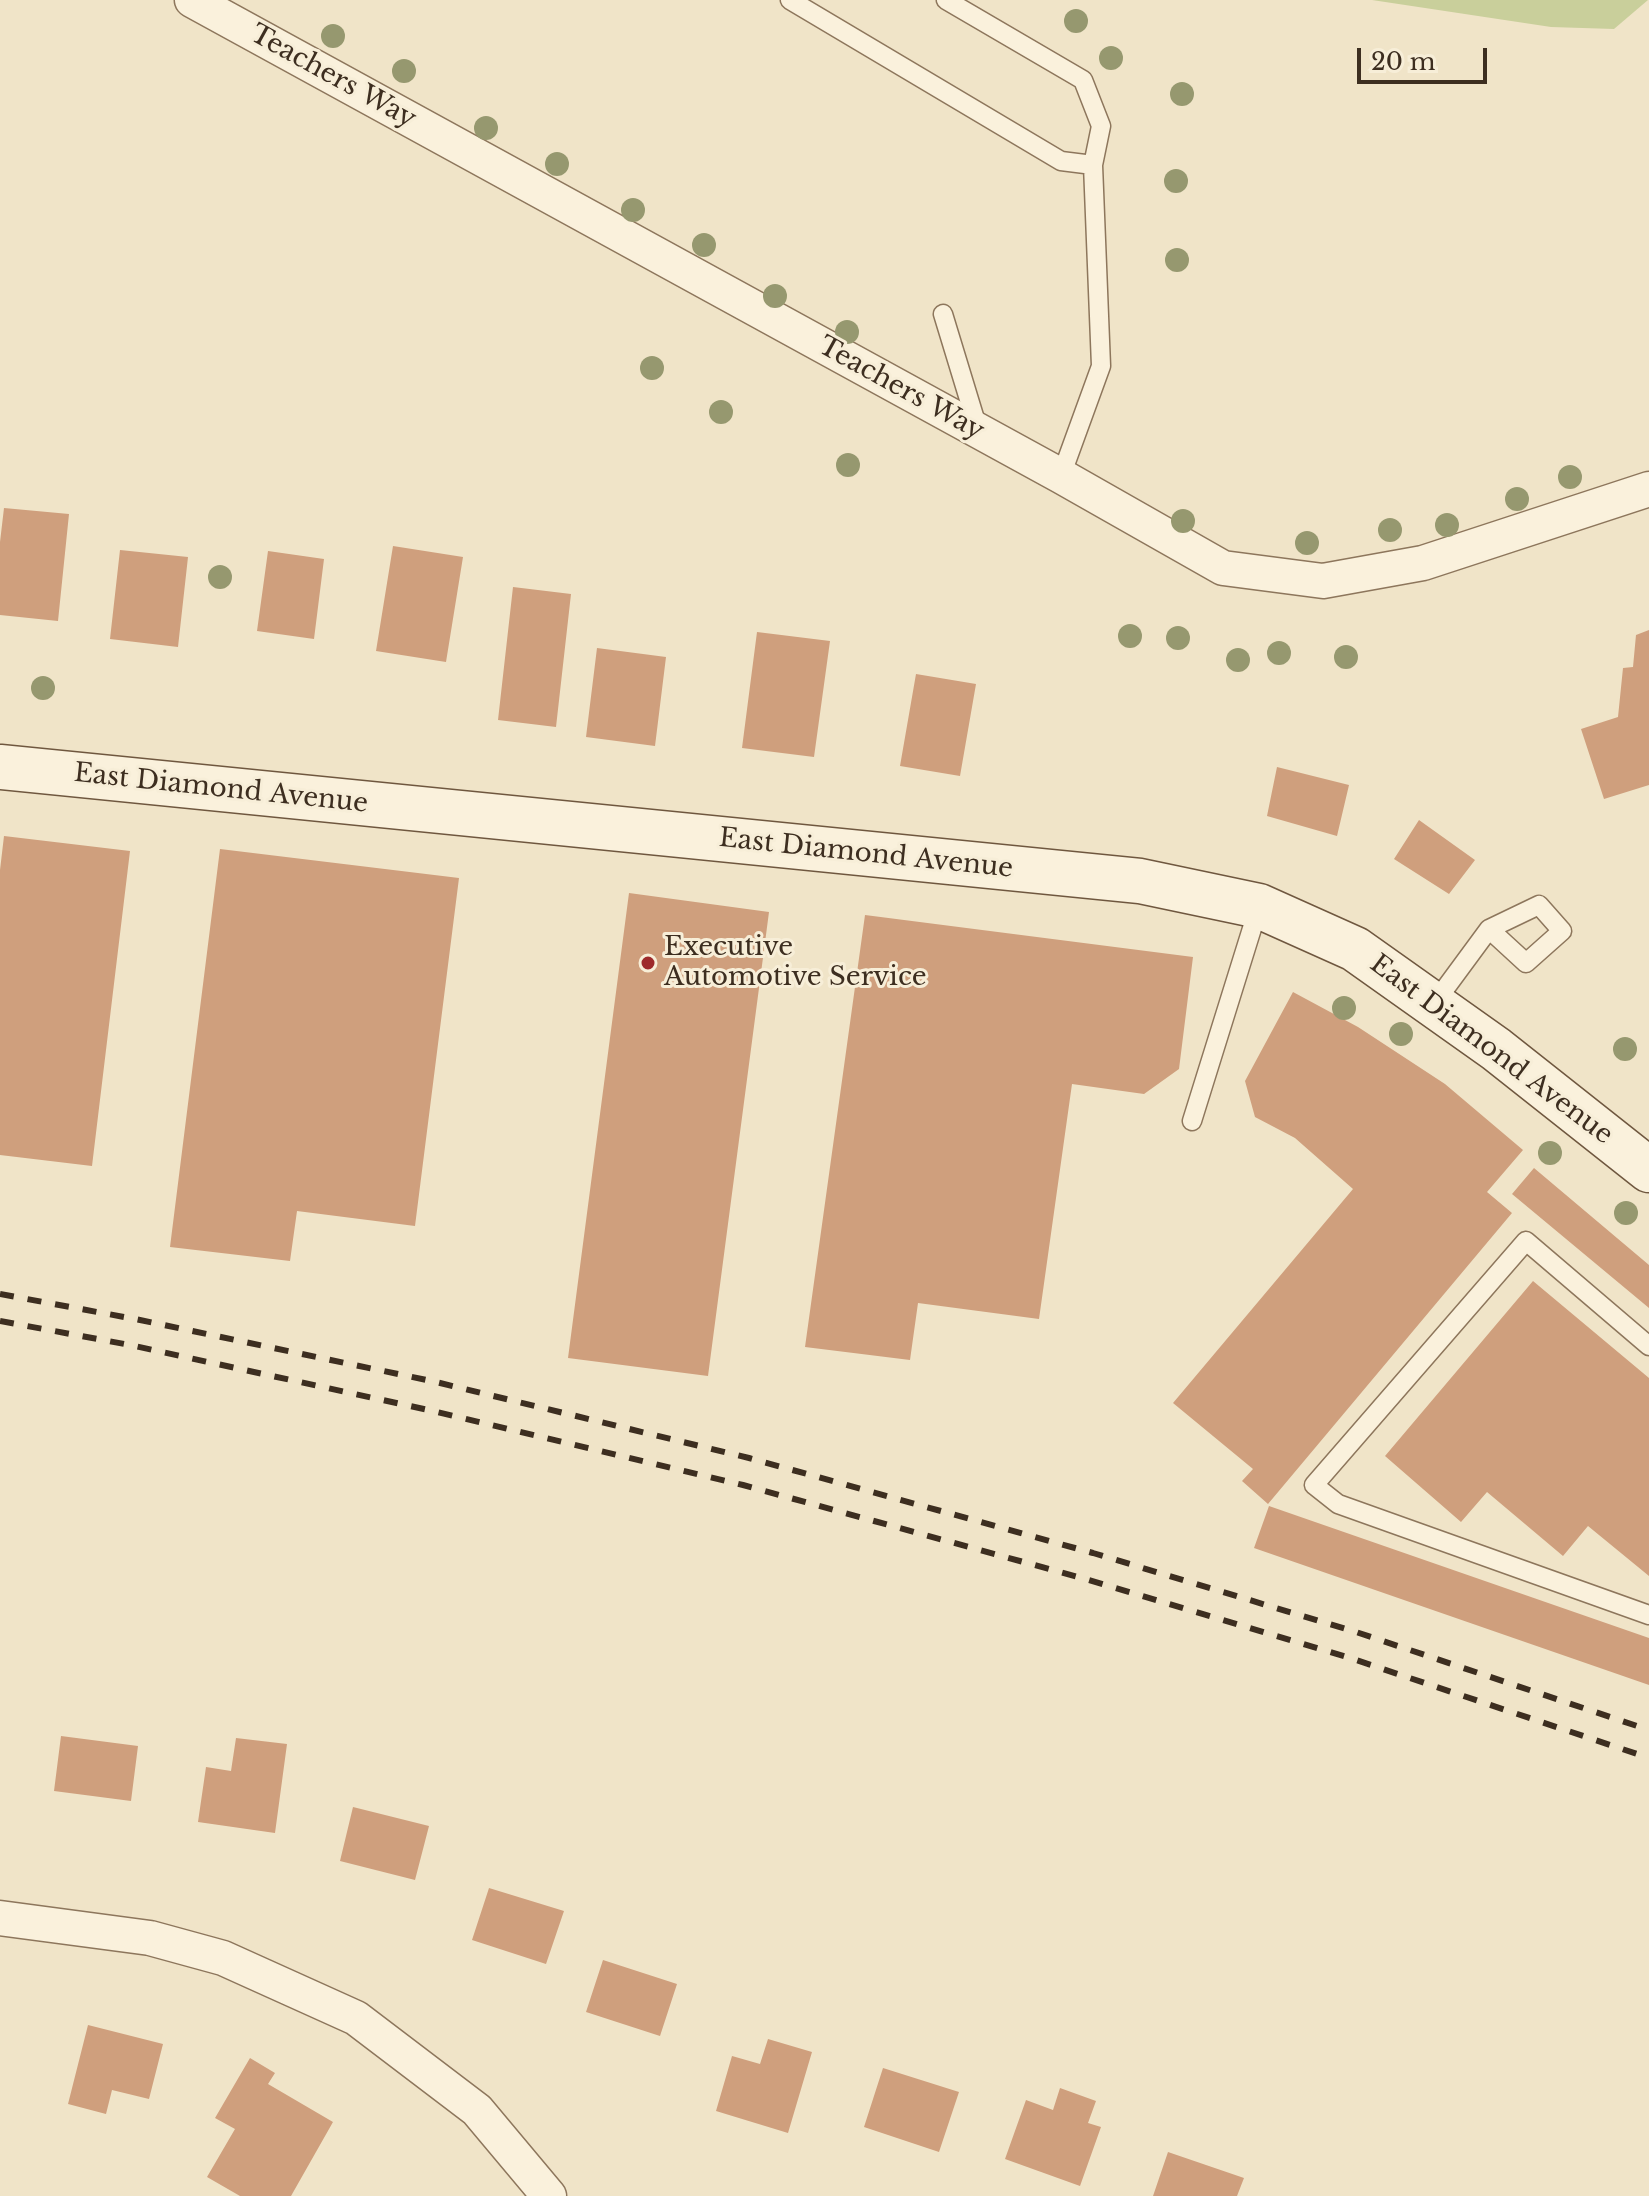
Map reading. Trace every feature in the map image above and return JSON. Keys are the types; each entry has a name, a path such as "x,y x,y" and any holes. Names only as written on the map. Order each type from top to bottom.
{"street":[{"name":"Teachers Way","path":"192,0 1061,476 1223,568 1323,581 1423,563 1649,489"},
{"name":"East Diamond Avenue","path":"0,767 1140,881 1259,906 1355,949 1496,1049 1649,1170"},
{"path":"0,1918 150,1938 223,1958 356,2018 477,2110 549,2196"}],"lane":[{"path":"790,0 1061,161 1093,165"},
{"path":"946,0 1083,80 1101,126 1093,165 1101,366 1061,476"},
{"path":"943,314 979,432"},
{"path":"1192,1121 1259,906"},
{"path":"1433,1005 1489,929"},
{"path":"1649,1346 1526,1241 1314,1485 1338,1504 1649,1615"}],"green space":[{"path":"1372,0 1648,0 1614,29 1551,27"}],"building":[{"path":"4,508 69,514 58,621 0,615 0,542"},
{"path":"393,546 463,557 446,662 376,651"},
{"path":"120,550 188,557 178,647 110,639"},
{"path":"268,551 324,559 314,639 257,631"},
{"path":"513,587 571,594 556,727 498,720"},
{"path":"1649,630 1649,785 1604,799 1581,729 1618,717 1623,668 1633,667 1636,635"},
{"path":"757,632 830,641 814,757 742,748"},
{"path":"597,648 666,657 655,746 586,737"},
{"path":"916,674 976,684 960,776 900,766"},
{"path":"1277,767 1349,785 1337,836 1267,816"},
{"path":"1419,820 1475,860 1449,894 1394,859"},
{"path":"4,836 130,851 92,1166 0,1155 0,870"},
{"path":"220,849 459,878 415,1226 297,1211 290,1261 170,1247"},
{"path":"629,893 769,912 708,1376 568,1358"},
{"path":"865,915 1193,957 1179,1069 1144,1094 1072,1084 1039,1319 918,1303 910,1360 805,1347"},
{"path":"1293,992 1358,1027 1445,1084 1523,1150 1487,1192 1512,1213 1268,1504 1242,1481 1253,1469 1173,1403 1353,1189 1295,1138 1255,1117 1245,1081"},
{"path":"1534,1168 1649,1265 1649,1308 1512,1194"},
{"path":"1533,1281 1649,1378 1649,1576 1588,1526 1563,1556 1487,1492 1461,1522 1385,1456"},
{"path":"1269,1506 1649,1638 1649,1685 1254,1548"},
{"path":"61,1736 138,1746 131,1801 54,1791"},
{"path":"236,1738 287,1744 275,1833 198,1822 206,1767 231,1771"},
{"path":"353,1807 429,1826 415,1880 340,1861"},
{"path":"489,1888 564,1911 546,1964 472,1940"},
{"path":"603,1960 677,1984 660,2036 586,2012"},
{"path":"88,2025 163,2044 149,2099 112,2090 106,2114 68,2104"},
{"path":"768,2039 812,2052 788,2133 716,2111 732,2056 760,2064"},
{"path":"250,2058 275,2073 268,2084 333,2122 291,2196 240,2196 207,2177 235,2129 215,2118"},
{"path":"883,2068 959,2092 939,2152 864,2127"},
{"path":"1060,2088 1096,2101 1088,2123 1101,2127 1080,2186 1005,2159 1026,2100 1053,2110"},
{"path":"1168,2152 1244,2178 1237,2196 1153,2196"}],"railway":[{"path":"0,1294 436,1382 749,1458 1093,1553 1356,1632 1649,1730"},
{"path":"0,1321 130,1345 433,1411 743,1485 1089,1580 1350,1658 1649,1758"}],"place":[{"name":"Executive Automotive Service","path":"648,963"}]}
